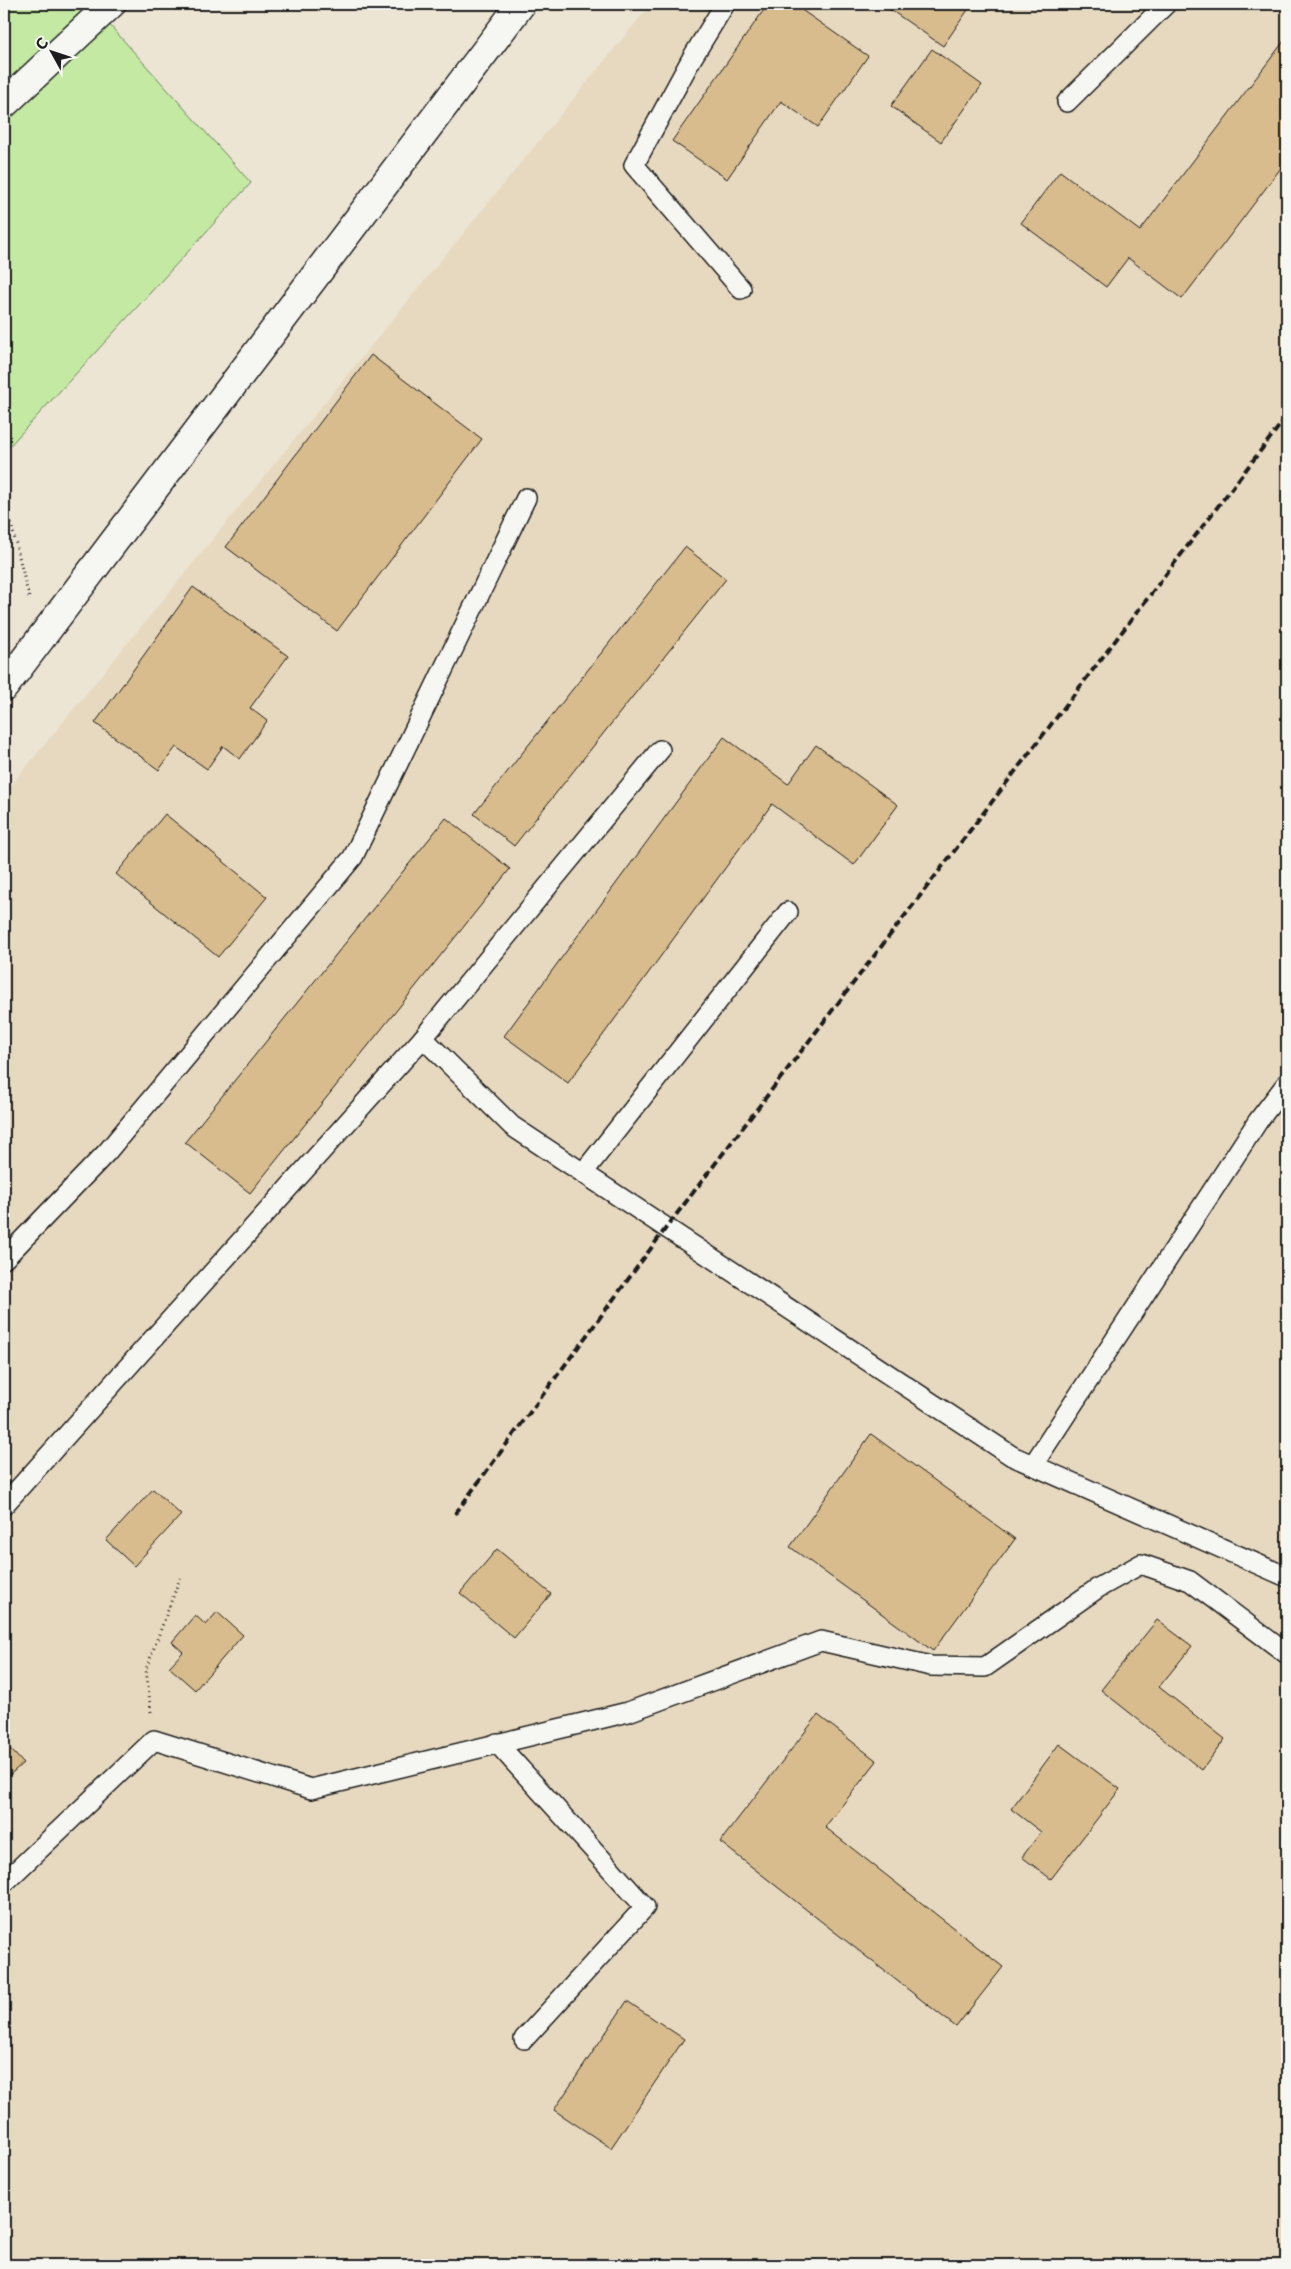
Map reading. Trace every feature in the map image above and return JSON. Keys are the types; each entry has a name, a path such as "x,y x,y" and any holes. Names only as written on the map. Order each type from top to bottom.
{"street":[{"path":"4,104 111,4"},
{"path":"4,687 521,4"}],"lane":[{"path":"725,4 692,58 634,165 741,289"},
{"path":"1067,102 1166,4"},
{"path":"4,1259 107,1152 353,857 526,498"},
{"path":"4,1505 423,1038 660,750"},
{"path":"583,1173 788,912"},
{"path":"423,1038 512,1126 1012,1456 1287,1577"},
{"path":"1033,1465 1258,1121 1287,1083"},
{"path":"4,1883 154,1740 310,1789 628,1712 821,1641 931,1666 985,1666 1098,1588 1141,1564 1190,1582 1287,1654"},
{"path":"497,1743 645,1907 524,2039"}],"path":[{"path":"4,494 40,640"},
{"path":"154,1740 146,1669 180,1578"}],"shaded area":[{"path":"651,4 1287,4 1287,2265 4,2265 4,794"}],"green space":[{"path":"4,4 91,4 251,183 4,452"}],"building":[{"path":"768,4 793,4 868,56 818,127 781,101 727,179 672,141"},
{"path":"882,4 972,4 943,46"},
{"path":"1287,37 1287,160 1182,299 1128,258 1106,287 1021,223 1060,171 1140,231"},
{"path":"932,49 982,85 941,142 891,106"},
{"path":"371,355 482,439 337,631 226,547"},
{"path":"685,547 726,579 514,846 474,814"},
{"path":"193,587 288,656 250,708 267,721 240,759 223,746 207,769 176,747 159,770 95,723"},
{"path":"724,737 788,784 816,745 898,805 854,865 772,804 568,1083 504,1036"},
{"path":"165,814 267,897 218,957 116,874"},
{"path":"446,818 510,869 250,1193 185,1142"},
{"path":"871,1434 1015,1539 933,1651 790,1547"},
{"path":"153,1489 181,1515 134,1566 106,1540"},
{"path":"497,1549 551,1594 514,1638 460,1593"},
{"path":"217,1612 243,1635 195,1690 169,1667 183,1652 172,1642 195,1615 206,1625"},
{"path":"1157,1620 1192,1646 1159,1687 1225,1739 1202,1770 1101,1690"},
{"path":"818,1715 877,1761 825,1827 1003,1967 956,2027 720,1842"},
{"path":"4,1742 23,1763 4,1780"},
{"path":"1059,1744 1120,1789 1051,1879 1022,1857 1041,1832 1011,1809"},
{"path":"627,2001 684,2039 611,2148 554,2110"}],"railway":[{"path":"455,1514 666,1228 1287,416"}]}
